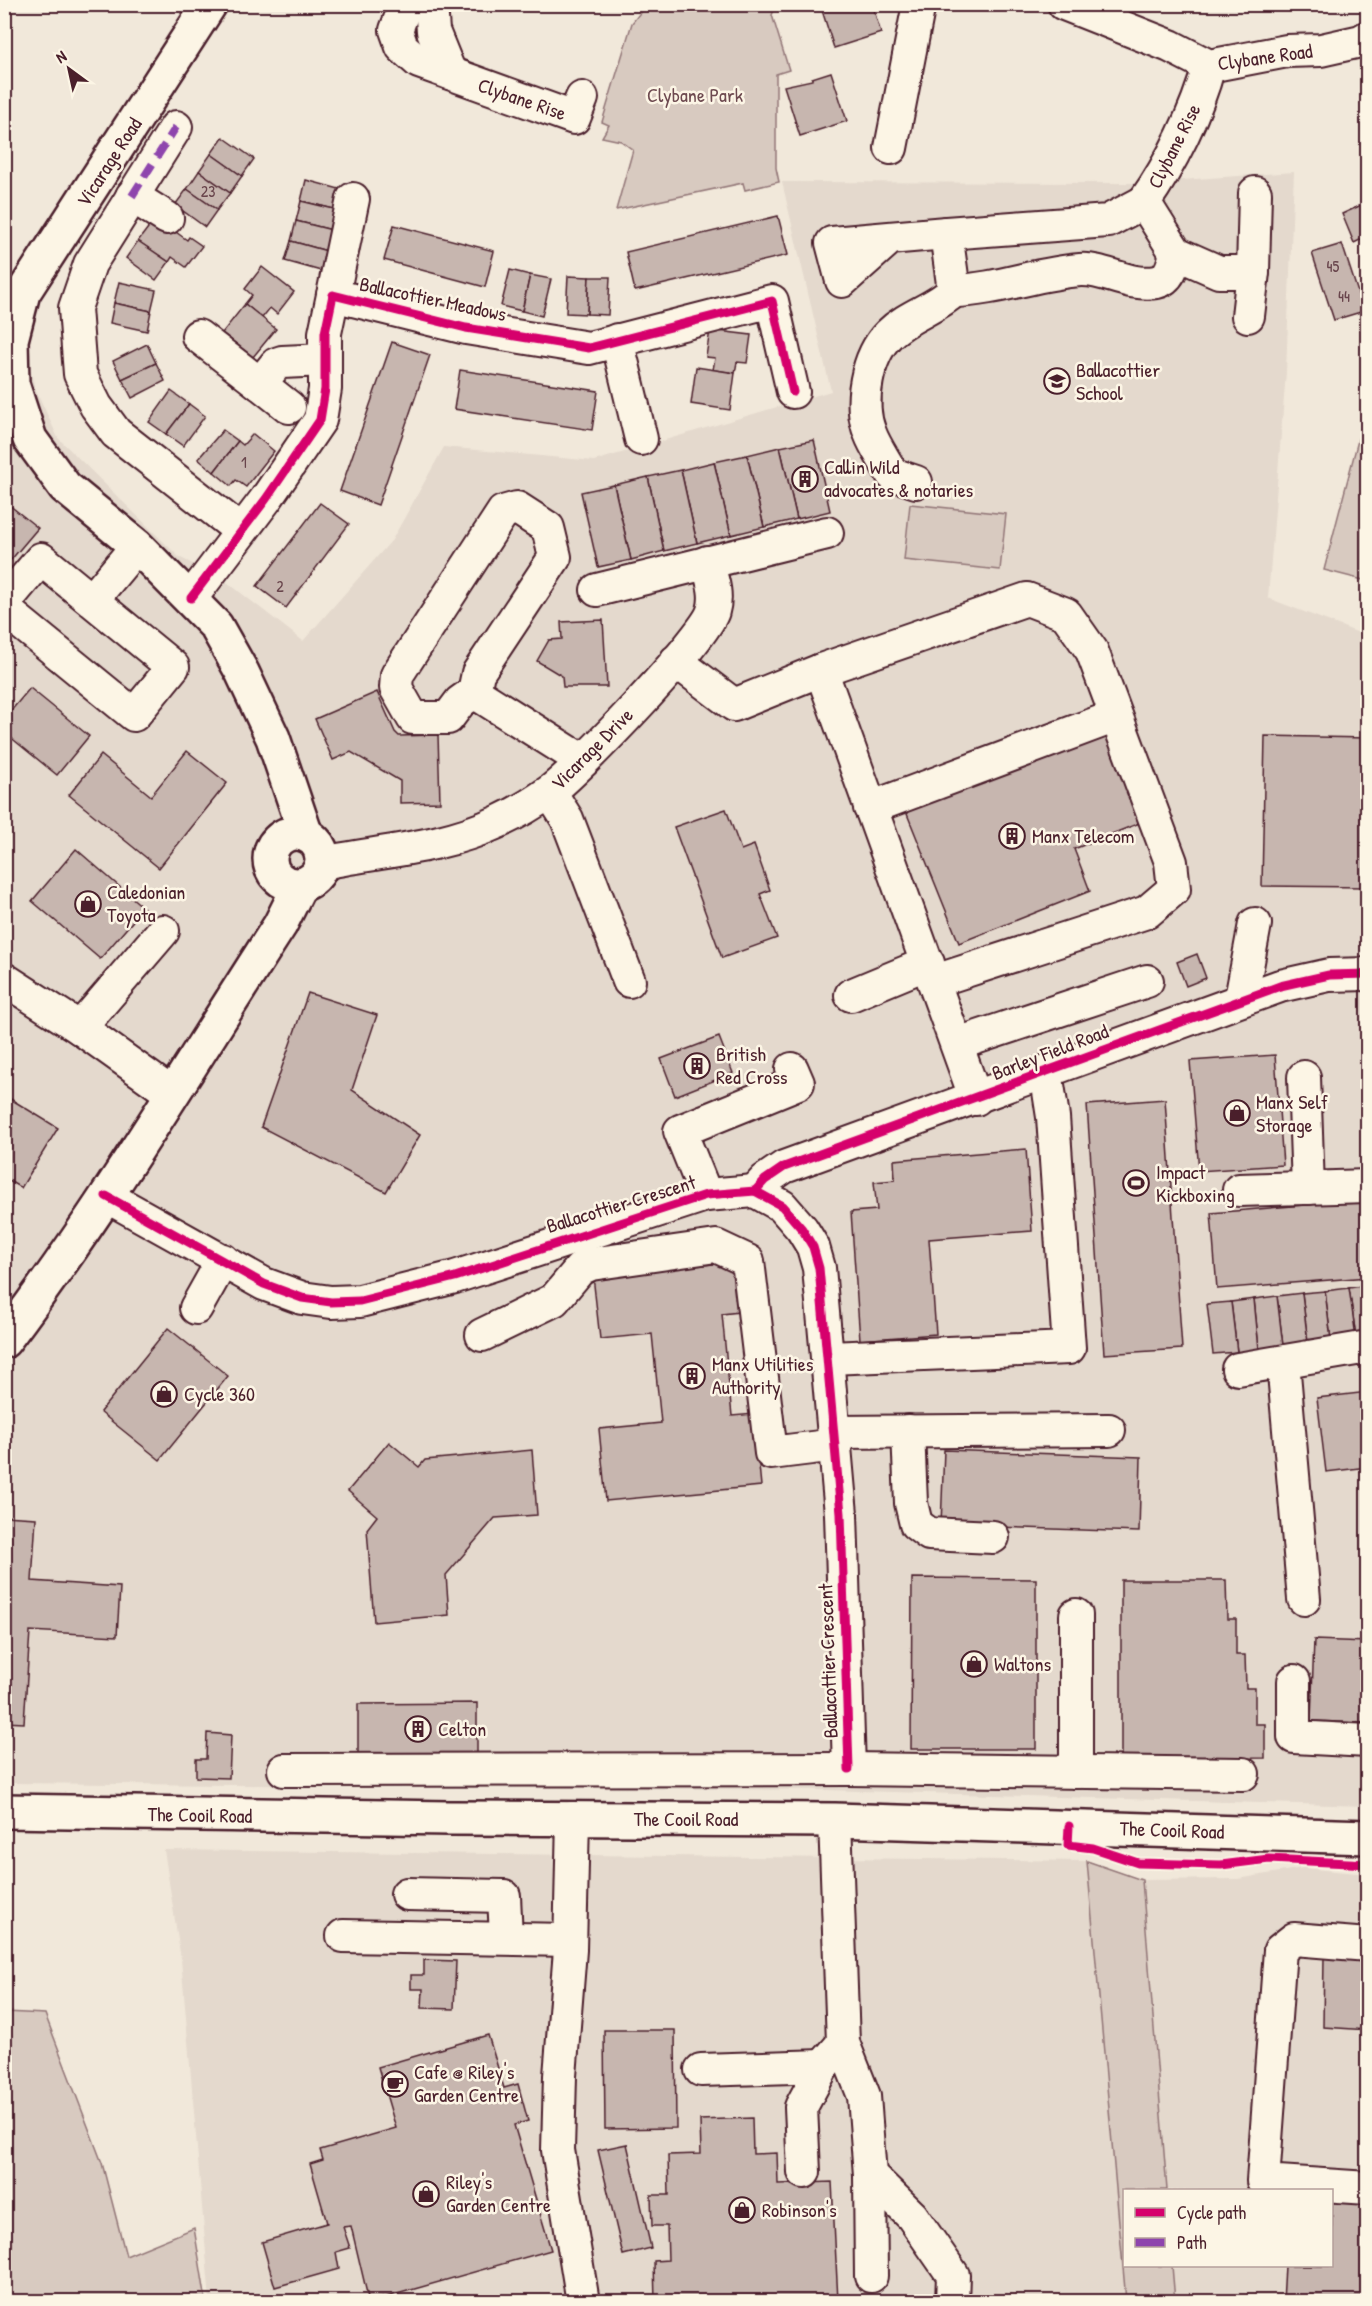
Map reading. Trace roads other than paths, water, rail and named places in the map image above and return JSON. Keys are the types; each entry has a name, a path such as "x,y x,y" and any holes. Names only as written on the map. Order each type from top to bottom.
{"highway":[{"name":"Vicarage Road","path":"210,4 14,305 11,340 12,384 30,439 65,487 137,546 191,598 216,626 242,672 273,738 290,796 303,858"},
{"path":"4,1341 50,1281 280,925 303,858"},
{"name":"The Cooil Road","path":"4,1811 835,1820 1368,1837"}],"street":[{"name":"Clybane Rise","path":"406,4 396,30 402,47 418,62 574,118 582,98"},
{"path":"431,4 433,31 450,73"},
{"path":"891,148 919,4"},
{"name":"Clybane Road","path":"1064,4 1114,13 1209,66 1287,51 1321,50 1361,41 1368,37"},
{"name":"Clybane Rise","path":"1176,253 1144,202 1159,182 1203,90 1209,66"},
{"path":"176,127 90,264 75,308 80,374 96,406 116,434 241,531"},
{"path":"1248,316 1253,272 1256,193"},
{"path":"132,196 167,218"},
{"path":"333,295 353,199"},
{"path":"888,240 946,233 1108,221 1144,202"},
{"path":"946,233 954,291"},
{"path":"895,482 869,432 865,393 871,360 889,334 914,316 941,303 954,291 978,290 1082,269 1131,282 1159,281 1172,271 1176,253 1219,272 1253,272"},
{"name":"Ballacottier Meadows","path":"191,598 307,442 320,420 325,389 325,333 333,295 466,328 589,348 772,301 793,392"},
{"path":"198,336 289,407"},
{"path":"617,340 641,439"},
{"path":"260,384 276,364 325,360"},
{"path":"517,508 548,528 555,557 478,673 474,692 460,702 448,718 413,718 396,688 397,675 503,512 517,508"},
{"path":"597,590 827,533"},
{"path":"92,600 137,546"},
{"path":"41,559 92,600 173,667 134,715 8,618 41,559"},
{"name":"Vicarage Drive","path":"303,858 357,856 423,848 499,822 550,792 583,761 676,661 713,613 716,595 707,562"},
{"path":"676,661 734,705 821,670 1027,599 1066,614 1092,651 1171,862 1174,889 1147,912 851,995"},
{"path":"821,670 976,1099"},
{"path":"474,692 583,761"},
{"path":"870,808 1116,716"},
{"path":"550,792 567,819 629,981"},
{"path":"1241,999 1255,924"},
{"path":"80,1028 163,931"},
{"name":"Barley Field Road","path":"755,1191 765,1180 784,1167 976,1099 1241,999 1329,975 1368,974"},
{"path":"4,979 80,1028 171,1094"},
{"path":"957,1044 1147,981"},
{"path":"706,1195 680,1131 798,1083 792,1069"},
{"path":"829,1358 1069,1348 1053,1117 1046,1072"},
{"path":"1304,1077 1308,1188"},
{"path":"1239,1190 1368,1186"},
{"name":"Ballacottier Crescent","path":"106,1196 264,1284 302,1298 331,1302 360,1301 455,1277 706,1195 755,1191 782,1206 802,1228 813,1247 819,1268 829,1358 841,1514 849,1769"},
{"path":"482,1335 554,1300 580,1269 591,1264 716,1246 748,1261 771,1453 835,1438 908,1431 1109,1430"},
{"path":"196,1308 223,1260"},
{"path":"1238,1370 1368,1347"},
{"path":"1283,1362 1304,1599"},
{"path":"908,1431 911,1503 916,1524 929,1534 993,1537"},
{"path":"1076,1615 1076,1772"},
{"path":"1294,1681 1294,1737 1368,1741"},
{"path":"284,1770 849,1769 1243,1774"},
{"path":"573,1818 570,1940 560,2076 558,2150 583,2301"},
{"path":"804,2172 801,2107 833,2054 835,1820"},
{"path":"407,1894 504,1896 506,1937"},
{"path":"343,1936 506,1937 570,1940"},
{"path":"1368,1945 1294,1939 1280,1950 1263,2181 1368,2188"},
{"path":"701,2070 833,2054"},
{"path":"833,2054 864,2096 870,2175 871,2276"},
{"path":"870,2175 912,2217 953,2275 952,2301"}],"place":[{"name":"Ballacottier School","path":"1057,381"},
{"name":"Callin Wild advocates & notaries","path":"805,479"},
{"name":"Manx Telecom","path":"1012,836"},
{"name":"Caledonian Toyota","path":"88,904"},
{"name":"British Red Cross","path":"697,1066"},
{"name":"Manx Self Storage","path":"1237,1113"},
{"name":"Impact Kickboxing","path":"1136,1183"},
{"name":"Manx Utilities Authority","path":"692,1376"},
{"name":"Cycle 360","path":"164,1394"},
{"name":"Waltons","path":"974,1664"},
{"name":"Celton","path":"418,1729"},
{"name":"Cafe @ Riley's Garden Centre","path":"395,2084"},
{"name":"Riley's Garden Centre","path":"426,2194"},
{"name":"Robinson's","path":"742,2210"}],"park label":[{"name":"Clybane Park","path":"695,95"}]}
